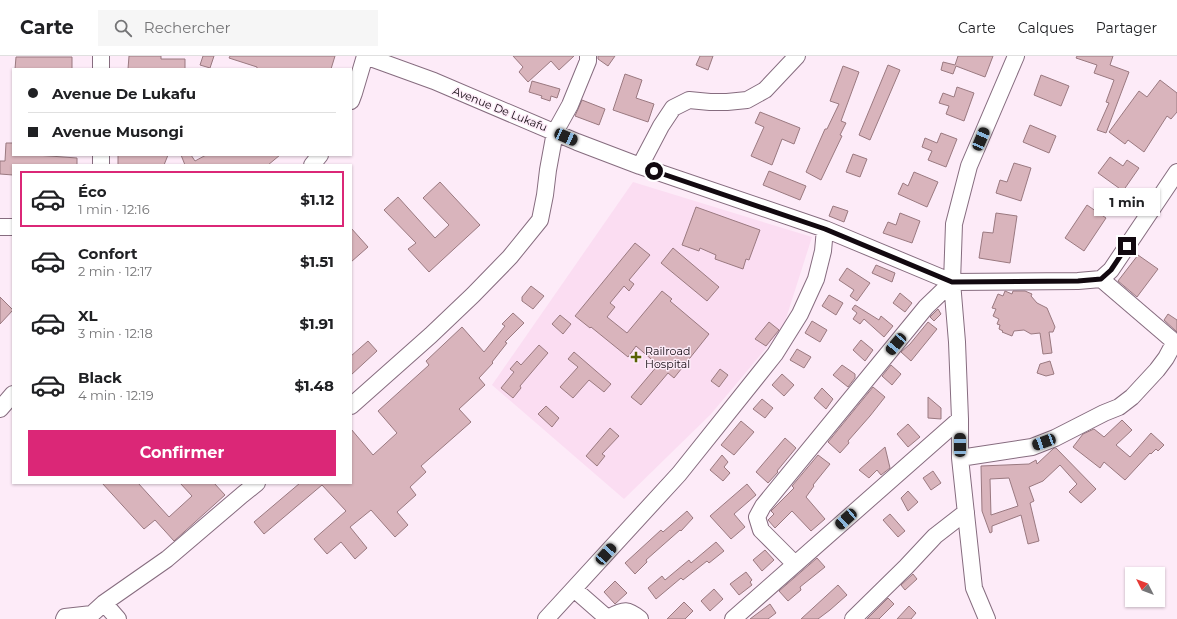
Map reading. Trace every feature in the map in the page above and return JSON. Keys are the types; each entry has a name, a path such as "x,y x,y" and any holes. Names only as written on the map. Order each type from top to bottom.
{"street":[{"path":"100,68 101,56"},
{"path":"352,99 365,56"},
{"name":"Avenue De Lukafu","path":"365,56 434,81 577,142 640,166 825,229 952,282"},
{"path":"352,405 473,296 510,257 540,220 555,132 570,105 588,61 588,56"},
{"path":"640,166 660,126 673,108 689,100 727,102 747,100 765,90 796,56"},
{"path":"987,619 974,588 960,458 957,342 952,282 954,224 969,166 1016,56"},
{"path":"313,164 319,156"},
{"path":"795,564 761,530 757,517 763,506 926,307 952,282 1078,281 1101,279 1111,270 1177,172"},
{"path":"0,227 12,227"},
{"path":"546,619 679,474 775,354 800,314 816,279 823,251 825,229"},
{"path":"960,458 1032,447 1055,438 1119,407 1132,397 1157,370 1173,345 1171,339 1101,279"},
{"path":"0,409 12,395"},
{"path":"733,619 960,419"},
{"path":"64,619 65,617 92,614 104,603 167,559 256,484"},
{"path":"853,619 935,536 966,512"},
{"path":"574,589 606,617 610,617 620,611 626,611 632,612 640,619"},
{"path":"104,603 118,619"}],"shaded area":[{"name":"Railroad Hospital","path":"633,182 812,237 783,328 711,414 624,499 492,385"}],"building":[{"path":"129,56 161,56 161,59 185,59 185,68 128,68"},
{"path":"203,56 214,56 210,68 200,65"},
{"path":"230,56 335,56 331,68 257,68 229,58"},
{"path":"513,56 574,56 559,70 551,61 528,82 519,72 523,67"},
{"path":"598,56 615,56 608,66 598,59"},
{"path":"700,56 713,56 708,70 696,65"},
{"path":"958,56 993,56 985,77 956,66 953,74 941,70 943,62 955,65"},
{"path":"1077,56 1113,56 1110,65 1129,72 1106,133 1097,130 1109,103 1106,102 1114,80 1094,73 1097,65 1076,58"},
{"path":"16,57 72,57 72,68 15,68"},
{"path":"888,65 900,70 870,140 859,135"},
{"path":"843,66 859,72 841,121 846,123 840,135 842,136 821,180 806,172 825,129 827,129 839,104 830,101"},
{"path":"625,74 642,80 636,98 654,104 648,122 613,110"},
{"path":"1041,75 1069,86 1061,106 1034,95"},
{"path":"1160,80 1177,93 1177,112 1171,119 1167,116 1144,152 1128,140 1125,144 1109,132 1139,91 1147,97"},
{"path":"532,81 560,89 557,98 551,96 550,101 541,98 542,96 529,92"},
{"path":"957,87 974,93 964,121 946,114 949,106 939,103 943,93 954,97"},
{"path":"582,100 605,109 599,125 575,116"},
{"path":"760,112 800,128 794,144 782,139 772,165 751,156 764,127 755,123"},
{"path":"1030,125 1056,136 1049,153 1023,142"},
{"path":"941,133 957,139 946,167 928,160 932,151 922,147 925,138 937,143"},
{"path":"6,143 12,143 12,156 77,158 77,164 12,164 12,175 0,174 0,161 5,161"},
{"path":"853,154 867,159 860,177 846,172"},
{"path":"118,156 168,156 164,164 118,164"},
{"path":"181,156 192,156 195,161 204,156 279,156 269,164 185,164"},
{"path":"1110,157 1123,166 1127,160 1139,168 1123,191 1098,173"},
{"path":"1014,163 1031,168 1021,201 996,193 1000,180 1007,182"},
{"path":"769,171 806,186 800,200 763,185"},
{"path":"914,172 938,182 927,207 898,194 903,183 908,186"},
{"path":"440,182 480,225 429,272 408,249 416,243 384,210 398,197 435,238 449,225 423,198"},
{"path":"1087,205 1106,218 1084,251 1065,238"},
{"path":"833,206 848,211 844,222 829,216"},
{"path":"696,207 760,230 749,260 746,259 743,269 715,259 716,255 700,248 699,251 682,245"},
{"path":"900,213 920,221 912,243 883,233 888,222 896,225"},
{"path":"996,213 1017,216 1010,263 979,258 983,232 993,233"},
{"path":"352,229 368,247 352,261"},
{"path":"635,243 650,255 629,280 634,284 629,291 624,286 610,303 615,307 607,317 627,333 662,291 672,299 670,301 709,334 674,378 668,373 641,405 631,397 658,365 636,346 628,357 575,316"},
{"path":"673,248 719,287 707,301 661,263"},
{"path":"1138,255 1158,269 1137,297 1118,281"},
{"path":"876,265 895,273 892,282 872,273"},
{"path":"847,268 870,283 857,301 850,296 854,290 839,280"},
{"path":"531,286 544,296 533,309 522,301 522,297"},
{"path":"1005,291 1012,294 1013,291 1025,291 1032,294 1031,296 1037,303 1047,308 1055,327 1053,332 1049,332 1052,353 1043,354 1040,333 1031,334 1024,330 1014,331 1012,336 1002,332 1003,331 999,329 1000,325 997,324 999,319 993,316 996,309 992,308 998,294 1003,296"},
{"path":"900,293 912,303 905,312 893,303"},
{"path":"829,295 843,303 836,315 822,306"},
{"path":"0,297 12,309 12,311 0,324"},
{"path":"855,305 879,320 881,316 893,326 884,337 864,319 860,324 853,319 857,313 852,309"},
{"path":"938,309 941,314 934,321 930,317"},
{"path":"513,313 524,323 505,342 507,343 492,362 493,363 479,378 485,385 459,409 471,422 421,466 426,472 410,487 416,495 397,512 408,525 395,537 371,510 350,527 367,548 355,559 341,542 327,554 314,539 346,511 322,485 264,534 254,522 299,484 352,484 352,430 373,455 397,433 378,411 429,365 426,361 462,327 484,352 505,326 502,324"},
{"path":"1168,314 1177,320 1177,332 1164,320"},
{"path":"560,315 571,324 563,334 552,324"},
{"path":"812,321 827,330 820,342 805,333"},
{"path":"769,322 779,330 766,346 755,339"},
{"path":"928,322 937,329 911,361 901,352 910,344"},
{"path":"861,340 873,350 865,361 853,350"},
{"path":"368,341 377,351 352,374 352,355"},
{"path":"539,345 548,353 520,386 521,388 513,398 501,388 514,372 510,369 517,361 521,365"},
{"path":"797,349 811,357 804,368 790,360"},
{"path":"574,352 611,384 604,392 589,380 573,398 560,387 578,367 568,359"},
{"path":"1050,361 1054,374 1046,376 1037,373 1040,364"},
{"path":"842,365 855,374 855,378 848,387 833,375"},
{"path":"891,365 901,374 892,385 882,376"},
{"path":"720,369 728,375 719,387 711,381"},
{"path":"782,374 794,385 784,396 772,385"},
{"path":"873,387 885,397 848,441 849,443 840,453 828,442"},
{"path":"822,388 833,399 826,409 814,398"},
{"path":"928,397 941,408 941,419 928,418"},
{"path":"762,399 773,408 765,418 753,409"},
{"path":"546,406 559,418 552,427 538,414"},
{"path":"1122,420 1132,430 1116,445 1130,457 1151,433 1164,445 1158,451 1156,449 1151,454 1150,453 1125,480 1104,462 1100,468 1073,447 1083,434 1094,429 1104,437"},
{"path":"741,421 754,432 734,455 721,445"},
{"path":"908,424 920,437 908,447 897,434"},
{"path":"610,428 619,436 602,454 605,456 597,466 586,456"},
{"path":"785,438 796,448 768,483 756,472"},
{"path":"885,447 890,468 881,475 877,470 869,478 859,470"},
{"path":"1054,448 1056,448 1096,489 1081,503 1069,492 1077,484 1060,465 1043,481 1029,487 1034,501 1030,503 1039,541 1028,544 1021,515 992,526 992,532 990,533 982,511 981,466 1029,464 1036,460 1037,464","holes":["1009,478 1018,506 991,515 990,479"]},
{"path":"722,455 728,462 724,467 730,473 723,481 710,470"},
{"path":"818,455 830,464 813,485 814,486 806,497 825,519 811,531 792,511 775,528 768,520 774,514 771,511 794,488 792,486"},
{"path":"933,471 941,483 931,490 923,478"},
{"path":"103,484 139,484 169,517 192,496 181,484 215,484 225,495 174,541 155,520 144,529"},
{"path":"747,484 756,495 734,514 745,527 731,539 710,516"},
{"path":"908,491 918,502 908,511 901,498"},
{"path":"687,511 693,518 681,531 680,530 646,560 647,562 635,574 625,563 661,530 663,532"},
{"path":"890,514 905,531 898,537 883,520"},
{"path":"716,542 724,551 709,563 707,561 683,580 681,578 656,599 648,588 662,576 665,580 689,560 691,563"},
{"path":"765,550 774,560 762,571 753,560"},
{"path":"817,558 825,567 800,587 801,590 788,601 779,591"},
{"path":"746,572 752,580 750,582 752,585 739,595 730,584"},
{"path":"913,574 917,579 905,590 901,585"},
{"path":"615,581 627,593 615,604 604,592"},
{"path":"838,585 847,595 818,619 801,619"},
{"path":"714,589 723,599 710,611 701,601"},
{"path":"888,598 894,604 879,619 867,619"},
{"path":"684,602 693,611 685,619 667,619"},
{"path":"770,604 776,613 768,619 750,619"},
{"path":"909,606 916,613 911,619 897,619"}],"place":[{"name":"Railroad Hospital","path":"636,357"}],"route":[{"path":"654,171 825,229 952,282 1078,281 1101,279 1111,270 1127,246"}]}
